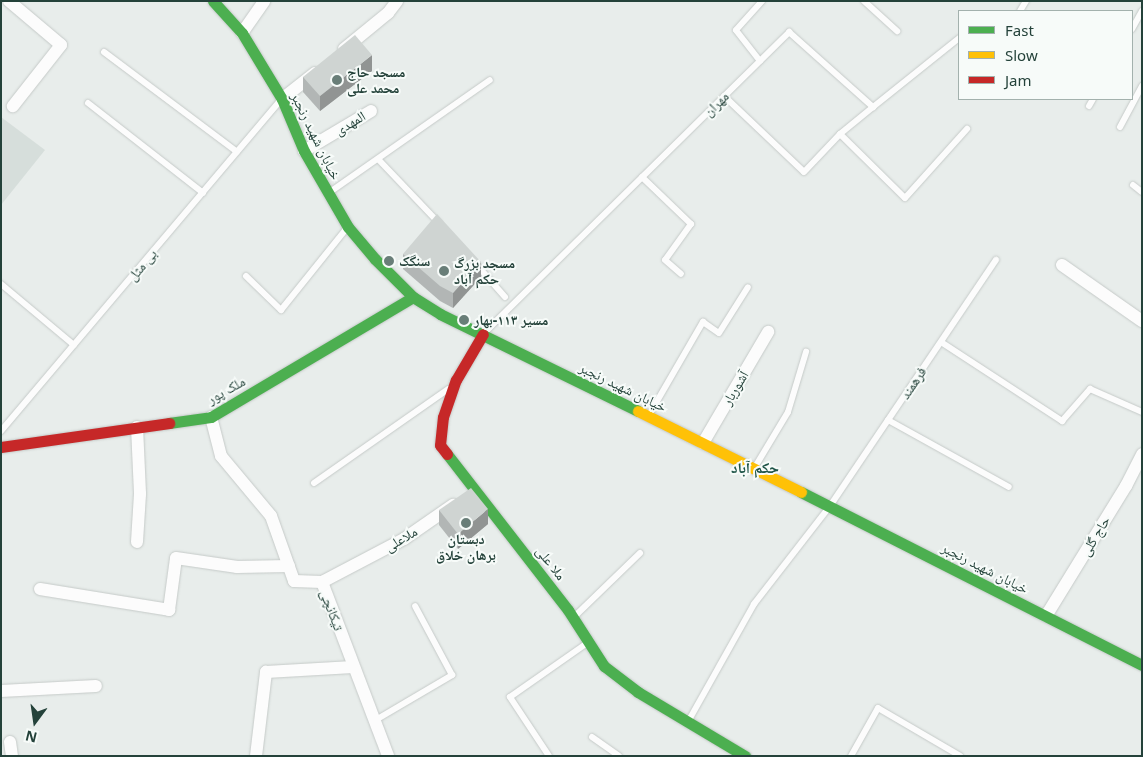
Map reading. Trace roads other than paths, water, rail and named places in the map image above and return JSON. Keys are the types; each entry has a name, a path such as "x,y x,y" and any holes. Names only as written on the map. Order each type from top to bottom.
{"street":[{"path":"9,1 61,45 14,106"},
{"name":"خیابان شهید رنجبر","path":"213,1 242,33 282,99 304,151 327,194 348,226 375,259 413,298 440,314 755,468 1142,665"},
{"path":"242,33 264,1"},
{"path":"282,99 388,13 397,1"},
{"name":"المهدی","path":"304,151 370,111"},
{"path":"1062,265 1142,321"},
{"name":"ملک پور","path":"1,447 211,417 413,298"},
{"name":"آشوربار","path":"703,443 768,332"},
{"name":"ملا علی","path":"483,334 454,385 443,417 440,445 574,618 604,666 638,692 745,756"},
{"name":"تیکانچی","path":"211,417 221,456 271,516 294,582 322,582 388,756"},
{"path":"136,427 140,494 136,542"},
{"name":"حاج گلی","path":"1046,616 1126,486 1142,454"},
{"name":"ملاعلی","path":"322,582 404,539 476,490"},
{"path":"40,589 169,610 176,558 237,568 289,566"},
{"path":"256,756 266,672 353,667"},
{"path":"1,691 96,686"},
{"path":"10,742 12,756"}],"lane":[{"path":"760,61 736,30 762,1"},
{"path":"864,1 897,31"},
{"path":"1133,27 1142,11"},
{"name":"مهران","path":"483,334 790,32 874,107"},
{"path":"724,96 804,172 840,134 958,39"},
{"path":"104,52 237,152"},
{"path":"327,194 490,80"},
{"path":"1120,126 1142,86"},
{"name":"بی مثل","path":"1,431 282,99"},
{"path":"1089,106 1092,100"},
{"path":"88,103 203,193"},
{"path":"840,134 905,198 967,129"},
{"path":"378,159 441,225"},
{"path":"642,177 691,224 665,260 682,274"},
{"path":"1133,185 1142,192"},
{"path":"246,276 281,310 348,226"},
{"name":"فرهمند","path":"688,722 754,604 830,506 996,260"},
{"path":"473,261 505,297"},
{"path":"1,284 74,345"},
{"path":"649,416 703,322 719,334 748,287"},
{"path":"941,342 1062,421 1090,390 1142,412"},
{"path":"755,468 788,412 806,352"},
{"path":"314,483 454,385"},
{"path":"888,420 1009,487"},
{"path":"574,618 640,553"},
{"path":"374,721 452,675 416,606"},
{"path":"549,756 510,697 588,642"},
{"path":"851,756 878,708 960,756"},
{"path":"592,736 619,756"}],"place":[{"name":"مسجد حاج محمد علی","path":"337,80"},
{"name":"سنگک","path":"389,261"},
{"name":"مسجد بزرگ حکم آباد","path":"444,271"},
{"name":"مسیر ۱۱۳-بهار","path":"464,320"},
{"name":"دبستان برهان خلاق","path":"466,523"}],"district":[{"name":"حکم آباد","path":"755,468"}]}
